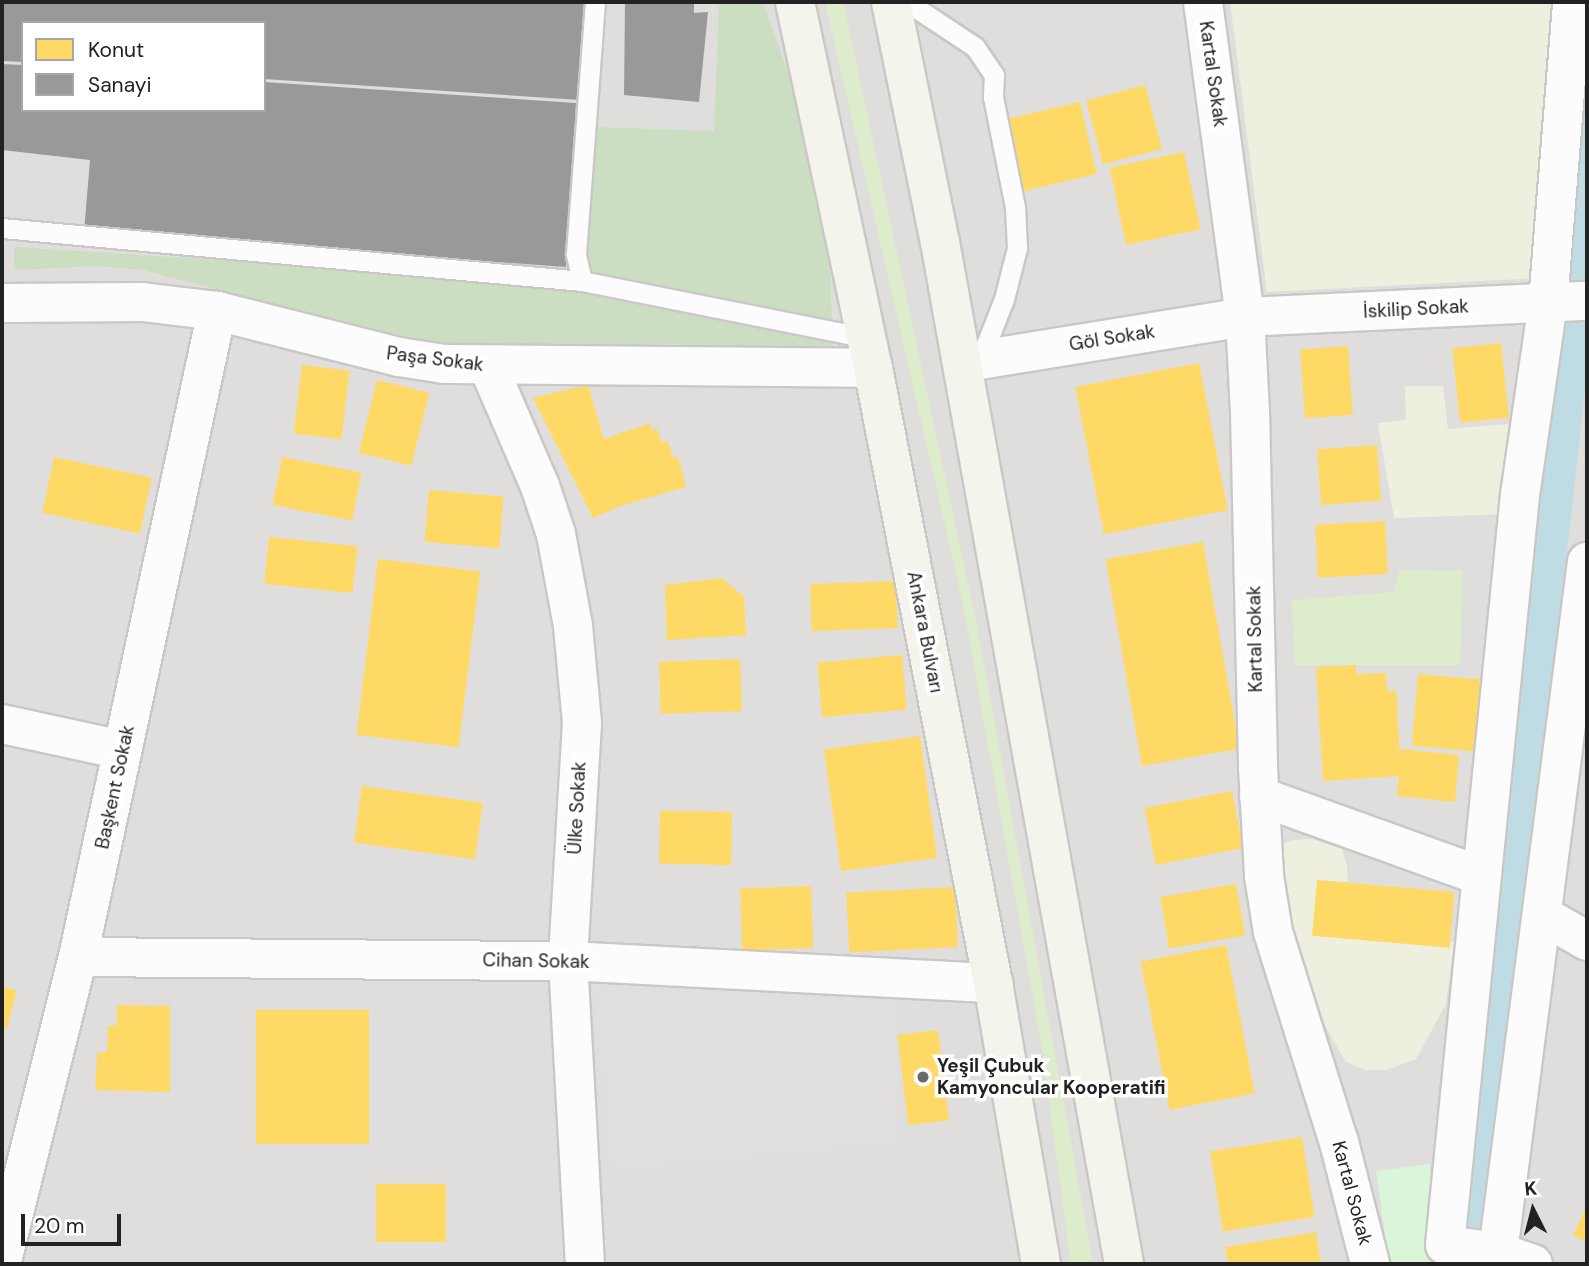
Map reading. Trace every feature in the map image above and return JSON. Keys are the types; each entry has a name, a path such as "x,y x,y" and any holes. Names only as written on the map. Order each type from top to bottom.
{"main road":[{"name":"Ankara Bulvarı","path":"795,2 870,353 993,983 1041,1264"},
{"path":"891,2 940,242 1124,1264"}],"street":[{"name":"Kartal Sokak","path":"1203,2 1245,317 1259,796 1272,932 1339,1142 1370,1264"},
{"path":"1533,1264 1498,1252 1445,1245 1520,495 1563,302 1572,2"},
{"name":"Paşa Sokak","path":"2,303 142,302 218,311 399,357 488,366 870,353"},
{"name":"İskilip Sokak","path":"1245,317 1563,302"},
{"name":"Başkent Sokak","path":"2,1261 78,957 218,311"},
{"name":"Göl Sokak","path":"980,360 1245,317"},
{"name":"Ülke Sokak","path":"488,366 540,486 556,534 573,626 582,723 568,961 584,1264"},
{"path":"1498,1252 1587,562"},
{"path":"2,724 122,750"},
{"path":"1259,796 1481,876"},
{"path":"1542,915 1587,941"},
{"name":"Cihan Sokak","path":"78,957 568,961 993,983"}],"lane":[{"path":"582,281 576,254 595,2"},
{"path":"907,2 975,47 994,75 993,97 1015,207 1017,248 1004,299 980,360"},
{"path":"2,228 582,281 870,353"}],"shaded area":[{"path":"2,2 1587,2 1587,1264 2,1264"},
{"path":"593,980 893,995 902,1143 612,1171"}],"green space":[{"path":"719,2 763,2 807,127 829,244 833,349 661,344 463,348 411,340 143,270 97,266 14,270 14,247 579,283 592,127 714,131"},
{"path":"825,2 843,2 976,620 1093,1264 1071,1264 1041,1043 963,604"},
{"path":"1230,2 1561,2 1543,278 1267,292"},
{"path":"1405,386 1443,386 1448,429 1518,423 1509,514 1394,518 1378,423 1406,420"},
{"path":"1400,570 1463,571 1460,665 1295,665 1292,600 1393,592"},
{"path":"1312,839 1342,849 1348,882 1318,880 1318,936 1454,942 1446,1004 1416,1059 1387,1070 1365,1070 1345,1061 1322,1020 1295,960 1276,846 1294,840"},
{"path":"1430,1164 1434,1252 1496,1264 1389,1264 1376,1171"}],"water":[{"path":"1587,24 1587,371 1491,1247 1456,1241"}],"building: Konut":[{"path":"1145,85 1162,149 1103,165 1086,101"},
{"path":"1080,102 1097,174 1016,193 999,121"},
{"path":"1184,152 1200,229 1126,245 1110,168"},
{"path":"1501,343 1509,418 1460,423 1452,348"},
{"path":"1348,346 1353,415 1305,418 1300,349"},
{"path":"1199,363 1228,510 1104,534 1075,387"},
{"path":"302,365 350,371 341,439 294,433"},
{"path":"377,380 429,393 411,466 359,453"},
{"path":"588,385 604,439 650,423 652,430 657,429 662,443 668,441 673,458 678,457 686,487 623,505 593,518 533,398"},
{"path":"1377,445 1381,501 1321,505 1317,449"},
{"path":"54,457 152,478 140,534 42,513"},
{"path":"282,457 362,472 352,521 273,505"},
{"path":"429,490 504,497 499,548 424,542"},
{"path":"1385,521 1388,574 1318,578 1315,525"},
{"path":"269,537 358,546 353,593 264,584"},
{"path":"1203,542 1239,749 1142,766 1106,559"},
{"path":"378,559 480,572 459,747 356,735"},
{"path":"722,578 744,597 746,635 667,640 665,585"},
{"path":"896,581 898,628 812,631 810,584"},
{"path":"902,655 907,710 822,717 817,662"},
{"path":"740,659 742,711 661,714 659,662"},
{"path":"1356,665 1356,674 1386,673 1387,691 1396,690 1400,758 1401,749 1459,755 1455,802 1397,796 1399,776 1323,781 1316,667"},
{"path":"1418,674 1486,680 1479,752 1412,746"},
{"path":"920,736 937,858 841,871 824,749"},
{"path":"362,786 483,803 475,859 354,842"},
{"path":"1232,791 1243,848 1156,865 1145,808"},
{"path":"660,811 732,812 731,865 659,864"},
{"path":"1317,880 1454,892 1450,948 1312,936"},
{"path":"1236,884 1245,935 1169,949 1160,897"},
{"path":"811,886 813,948 742,950 740,888"},
{"path":"955,887 958,947 849,953 846,893"},
{"path":"1226,945 1255,1093 1169,1110 1141,962"},
{"path":"2,987 17,990 7,1029 2,1028"},
{"path":"117,1005 170,1006 170,1092 95,1090 97,1053 107,1052 108,1026 117,1025"},
{"path":"256,1010 369,1010 369,1144 256,1144"},
{"name":"Yeşil Çubuk Kamyoncular Kooperatifi","path":"938,1030 949,1120 908,1125 897,1035"},
{"path":"1302,1137 1315,1217 1223,1232 1210,1152"},
{"path":"376,1184 446,1184 446,1242 376,1242"},
{"path":"1587,1205 1587,1242 1573,1235"},
{"path":"1316,1232 1321,1264 1228,1264 1225,1247"}],"building: Sanayi":[{"path":"2,2 586,2 580,100 266,79 266,21 21,21 21,62 2,61"},
{"path":"625,2 694,2 694,13 708,12 699,102 624,95"},
{"path":"2,64 21,65 21,112 266,112 266,82 576,103 566,267 84,232 90,160 2,150"}],"place":[{"name":"Yeşil Çubuk Kamyoncular Kooperatifi","path":"923,1077"}]}
